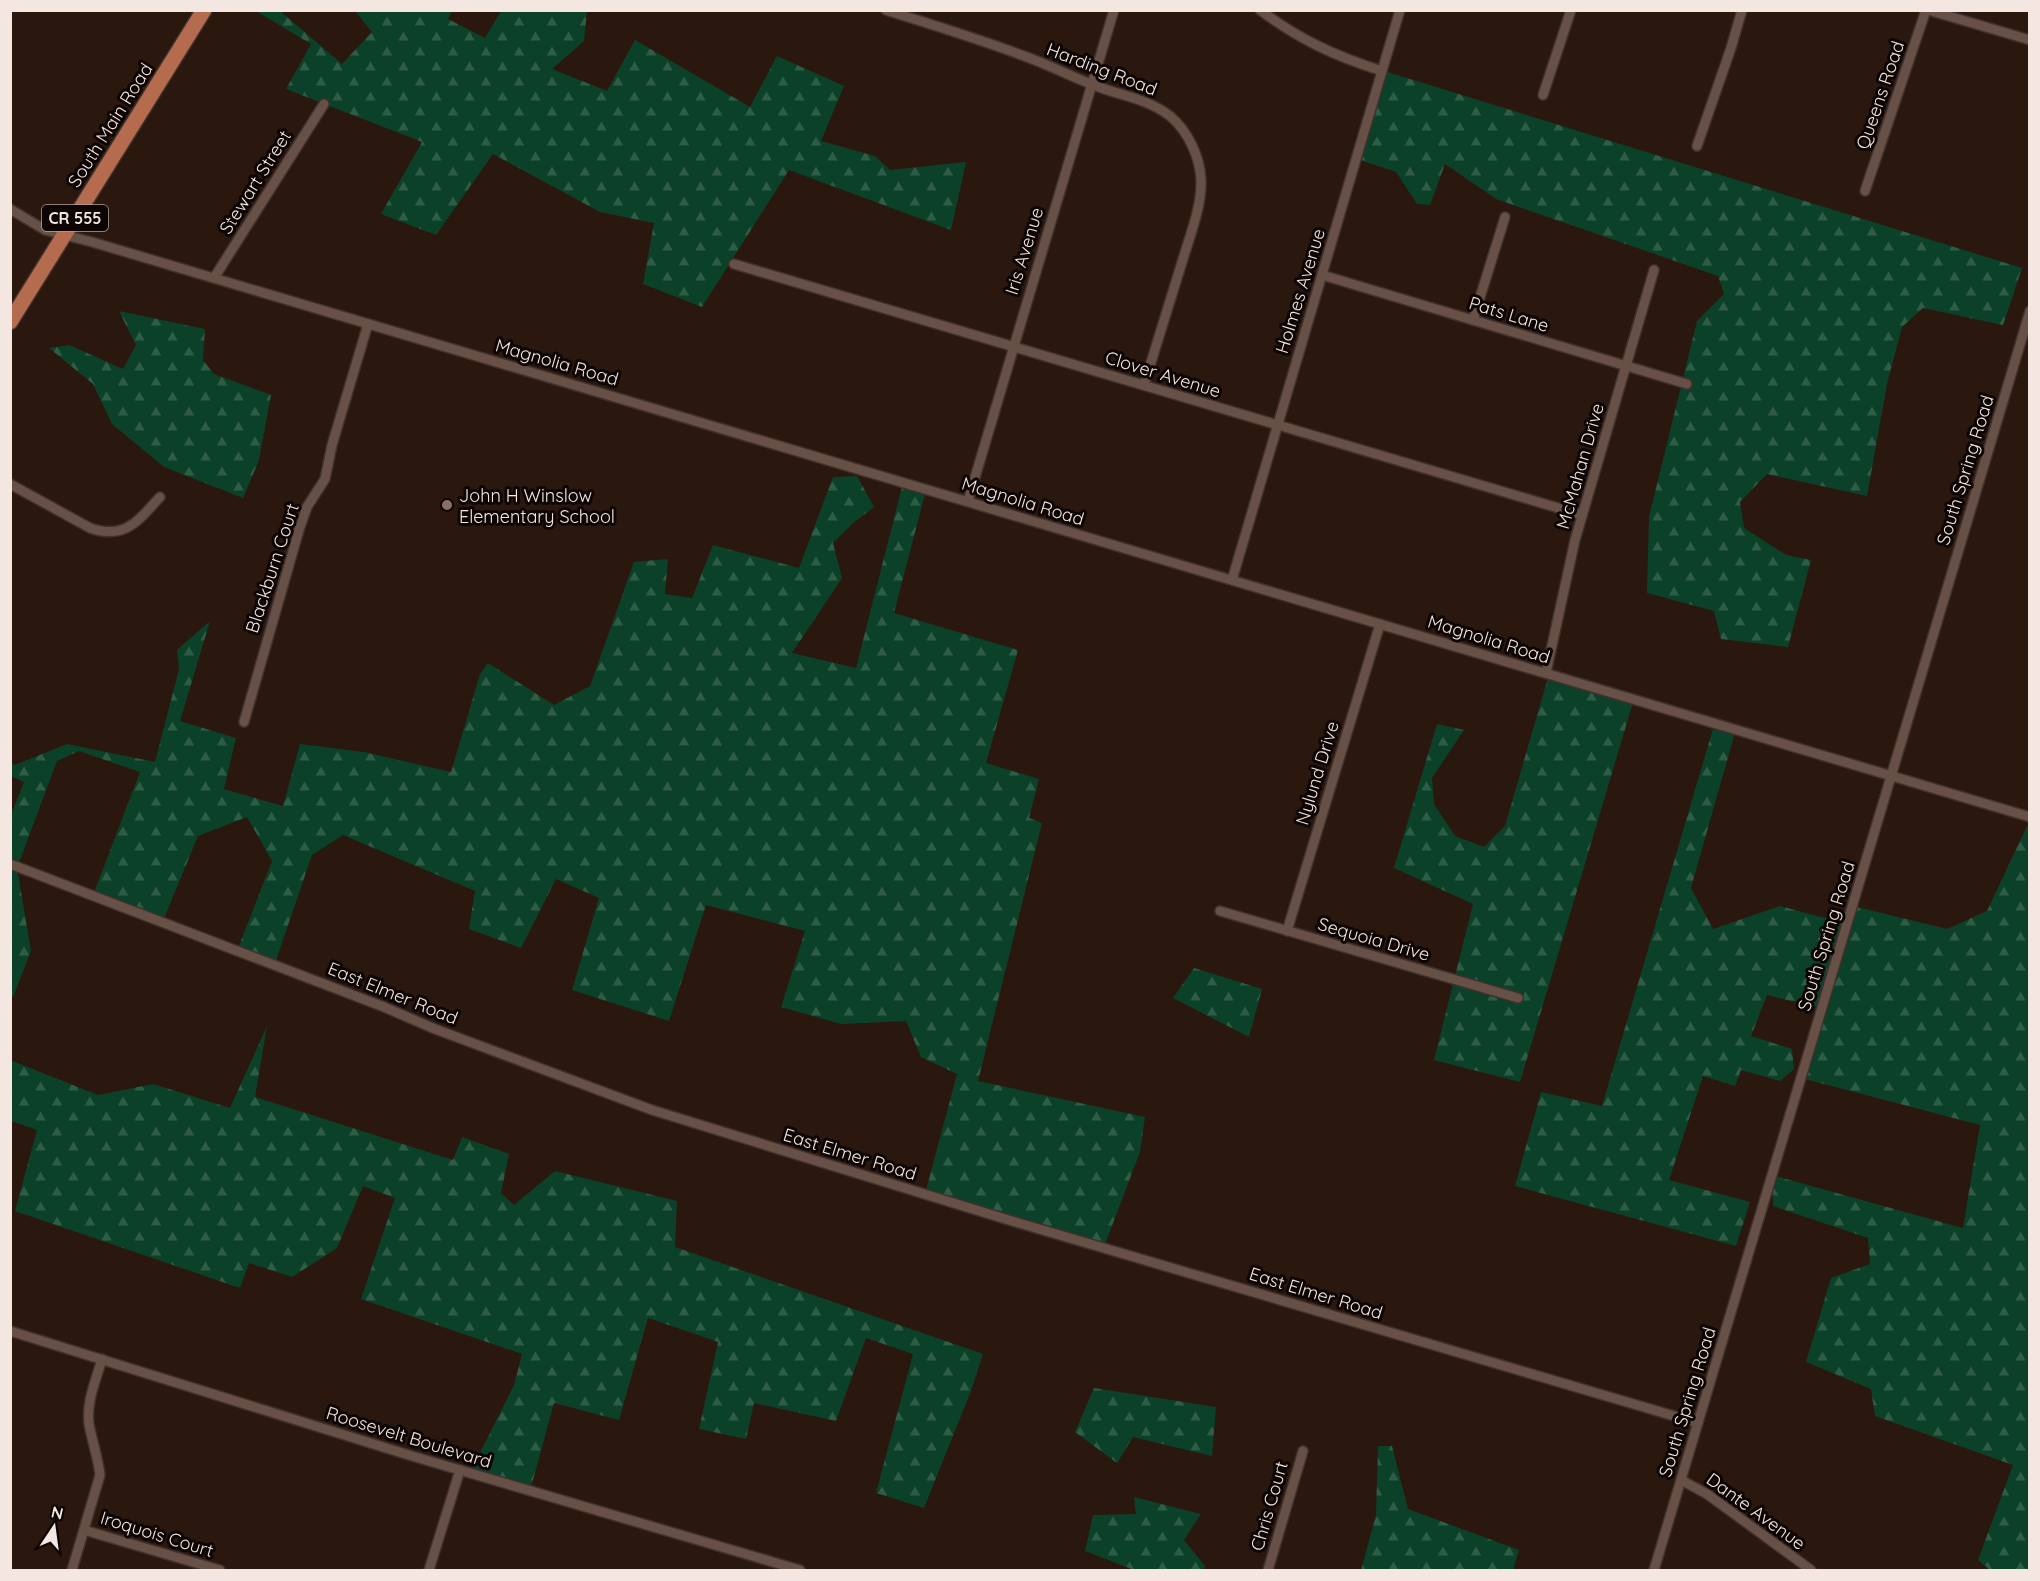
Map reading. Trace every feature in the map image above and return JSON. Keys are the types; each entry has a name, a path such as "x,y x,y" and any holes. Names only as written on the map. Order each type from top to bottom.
{"main road":[{"name":"South Main Road","path":"10,322 204,10"}],"street":[{"name":"Harding Road","path":"886,10 997,46 1091,84 1136,97 1170,116 1188,138 1201,178 1199,200 1144,385"},
{"name":"Iris Avenue","path":"968,501 1114,10"},
{"path":"1260,10 1281,26 1318,48 1382,71"},
{"name":"Holmes Avenue","path":"1232,580 1400,10"},
{"path":"1543,95 1571,10"},
{"path":"1698,146 1742,10"},
{"path":"1927,10 2030,40"},
{"name":"Queens Road","path":"1865,191 1927,10"},
{"name":"Stewart Street","path":"214,278 324,104"},
{"name":"Magnolia Road","path":"10,208 45,230 64,236 214,278 2030,817"},
{"path":"1473,320 1505,217"},
{"name":"Clover Avenue","path":"734,264 1582,515"},
{"name":"McMahan Drive","path":"1546,673 1582,515 1654,270"},
{"name":"Pats Lane","path":"1322,275 1687,384"},
{"name":"South Spring Road","path":"1654,1570 1891,776 2026,334 2030,311"},
{"name":"Blackburn Court","path":"244,722 299,530 307,507 327,473 332,445 368,324"},
{"path":"10,484 101,532 114,532 133,526 160,497"},
{"name":"Nylund Drive","path":"1287,931 1380,624"},
{"name":"East Elmer Road","path":"10,864 365,999 435,1029 652,1110 1012,1221 1698,1423"},
{"name":"Sequoia Drive","path":"1220,911 1518,998"},
{"name":"Roosevelt Boulevard","path":"10,1331 460,1470 800,1570"},
{"path":"72,1570 100,1475 89,1414 102,1359"},
{"name":"Chris Court","path":"1268,1570 1303,1451"},
{"path":"429,1570 460,1470"},
{"name":"Dante Avenue","path":"1681,1480 1707,1494 1811,1570"},
{"name":"Iroquois Court","path":"84,1530 220,1570"}],"green space":[{"path":"256,11 280,11 342,64 372,32 355,11 452,11 448,19 485,38 501,11 587,11 584,41 552,69 607,91 635,40 750,107 777,56 844,86 821,141 875,156 890,170 966,162 951,230 789,170 702,307 643,284 654,223 600,212 493,154 436,235 381,214 422,142 286,89 311,44"},
{"path":"1381,70 2022,268 2003,325 1923,308 1902,327 1887,384 1867,496 1767,474 1740,502 1744,528 1786,555 1811,560 1788,647 1721,639 1714,611 1647,593 1649,517 1697,321 1724,294 1718,276 1496,199 1445,164 1430,205 1417,204 1396,172 1354,158"},
{"path":"119,311 205,329 203,360 214,374 271,395 259,460 243,498 164,467 112,424 93,384 49,348 69,345 123,369 136,345"},
{"path":"857,476 874,507 853,523 833,543 842,578 792,653 856,668 903,483 926,490 894,613 1018,650 986,763 1039,779 1029,818 1042,823 978,1081 1145,1117 1140,1152 1104,1247 925,1194 957,1074 921,1057 906,1021 841,1024 781,1007 805,931 706,905 669,1021 572,990 599,898 556,879 521,948 469,929 475,891 343,835 312,855 274,966 237,951 272,861 247,817 198,836 162,923 92,898 140,772 79,751 57,761 17,868 31,951 13,997 11,996 11,815 24,782 11,776 11,763 15,765 67,744 155,762 179,669 177,650 210,621 180,721 236,738 224,789 283,806 300,744 364,752 451,772 480,674 488,663 554,705 590,686 634,562 668,559 665,594 692,598 713,545 799,568 833,477"},
{"path":"1549,674 1634,699 1520,1082 1434,1060 1473,904 1394,868 1437,724 1464,730 1432,778 1434,804 1455,836 1484,847 1505,826"},
{"path":"1715,722 1736,729 1691,888 1713,929 1780,906 1847,924 1853,906 1947,929 1987,911 2027,826 2029,827 2029,1570 1990,1570 1978,1560 2013,1465 1875,1416 1871,1389 1806,1362 1831,1278 1870,1264 1868,1238 1773,1206 1772,1175 1963,1228 1980,1125 1801,1078 1821,1008 1767,995 1751,1036 1792,1049 1794,1069 1780,1081 1741,1070 1735,1086 1703,1076 1669,1180 1750,1202 1736,1246 1515,1186 1541,1092 1602,1106"},
{"path":"1194,968 1262,989 1249,1037 1173,998"},
{"path":"267,1026 255,1097 453,1160 462,1137 509,1154 501,1193 514,1205 555,1171 677,1201 675,1247 983,1354 971,1391 924,1508 876,1493 913,1354 866,1338 836,1421 754,1403 746,1439 699,1429 718,1342 648,1318 619,1420 554,1403 530,1491 470,1473 514,1385 522,1354 361,1299 395,1198 363,1186 337,1248 292,1277 249,1263 240,1288 15,1211 37,1130 11,1121 10,1060 98,1095 153,1084 230,1108"},
{"path":"1094,1388 1216,1407 1212,1456 1133,1437 1117,1463 1075,1432"},
{"path":"1378,1446 1392,1446 1408,1509 1519,1550 1513,1570 1361,1570 1376,1515"},
{"path":"1134,1497 1201,1514 1184,1540 1205,1566 1204,1570 1134,1570 1085,1551 1093,1515 1136,1514"}],"place":[{"name":"John H Winslow Elementary School","path":"447,505"}]}
